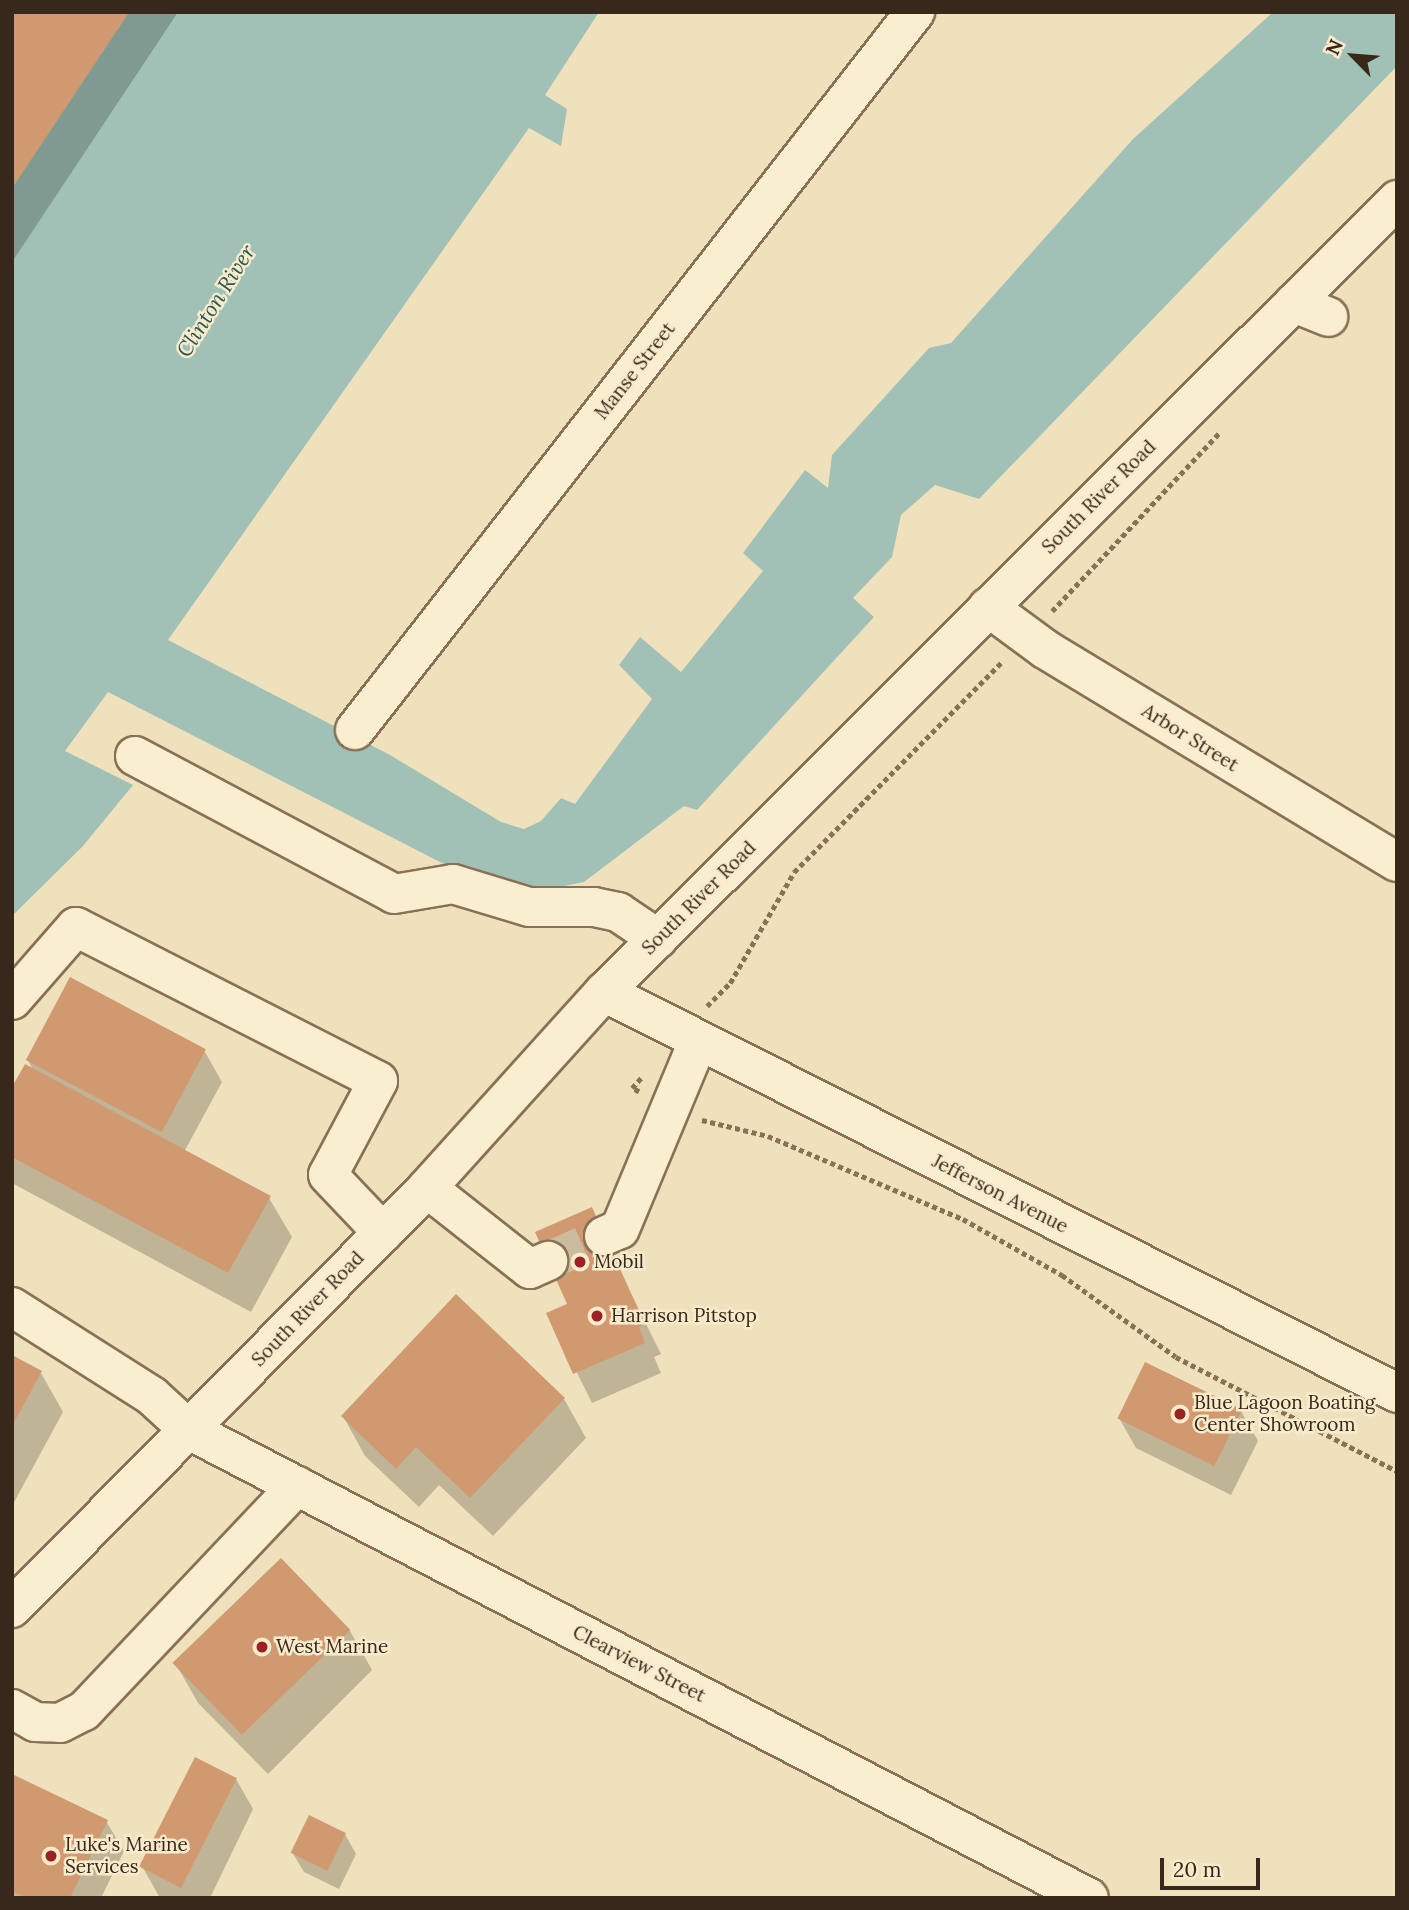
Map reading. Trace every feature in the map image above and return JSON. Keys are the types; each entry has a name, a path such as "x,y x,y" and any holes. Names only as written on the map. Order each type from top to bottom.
{"street":[{"name":"Manse Street","path":"355,730 915,12"},
{"name":"South River Road","path":"12,1608 427,1188 604,992 988,607 1311,310 1397,200"},
{"name":"Arbor Street","path":"988,607 1028,636 1397,862"},
{"path":"135,756 394,894 453,884 529,907 594,907 618,912 658,939"},
{"path":"12,1000 76,927 378,1082 328,1175 383,1233"},
{"name":"Jefferson Avenue","path":"604,992 689,1038 1397,1393"},
{"path":"604,1236 620,1230 689,1038"},
{"path":"427,1188 530,1269 548,1261"},
{"name":"Clearview Street","path":"12,1307 152,1396 189,1430 1089,1898"},
{"path":"12,1709 35,1722 60,1723 84,1711 297,1486"}],"path":[{"path":"632,1088 689,1038 730,983 794,872 1028,636 1223,429"},
{"path":"688,1115 768,1136 963,1219 1062,1275 1176,1357 1397,1471"}],"water":[{"name":"Clinton River","path":"129,12 599,12 545,95 567,109 561,146 529,128 168,640 390,755 501,822 524,829 541,821 561,798 575,804 652,699 619,665 640,637 681,672 763,571 743,553 805,470 828,488 832,455 929,348 951,343 1133,139 1273,12 1397,12 1397,66 979,499 935,485 901,515 892,557 853,598 874,617 697,810 684,806 584,882 529,893 483,884 108,692 65,751 133,785 83,846 12,916 12,188"}],"building":[{"path":"12,12 129,12 12,188 14,16"},
{"path":"70,977 206,1049 162,1132 26,1060"},
{"path":"25,1064 271,1196 228,1273 12,1157 12,1087"},
{"path":"592,1207 645,1324 639,1327 645,1343 573,1374 546,1313 567,1304 535,1232"},
{"path":"456,1294 565,1398 470,1498 416,1447 396,1469 341,1416"},
{"path":"12,1355 42,1371 12,1426"},
{"name":"Blue Lagoon Boating Center Showroom","path":"1145,1362 1242,1409 1214,1466 1117,1419"},
{"name":"West Marine","path":"281,1558 350,1630 242,1735 172,1663"},
{"path":"195,1757 237,1778 181,1888 139,1867"},
{"name":"Luke's Marine Services","path":"12,1774 108,1820 70,1898 26,1898 12,1891"},
{"path":"309,1815 346,1833 327,1871 291,1853"}],"tunnel":[{"path":"548,1261 604,1236"}],"place":[{"name":"Mobil","path":"580,1262"},
{"name":"Harrison Pitstop","path":"597,1316"},
{"name":"Blue Lagoon Boating Center Showroom","path":"1180,1414"},
{"name":"West Marine","path":"262,1647"},
{"name":"Luke's Marine Services","path":"51,1856"}]}
